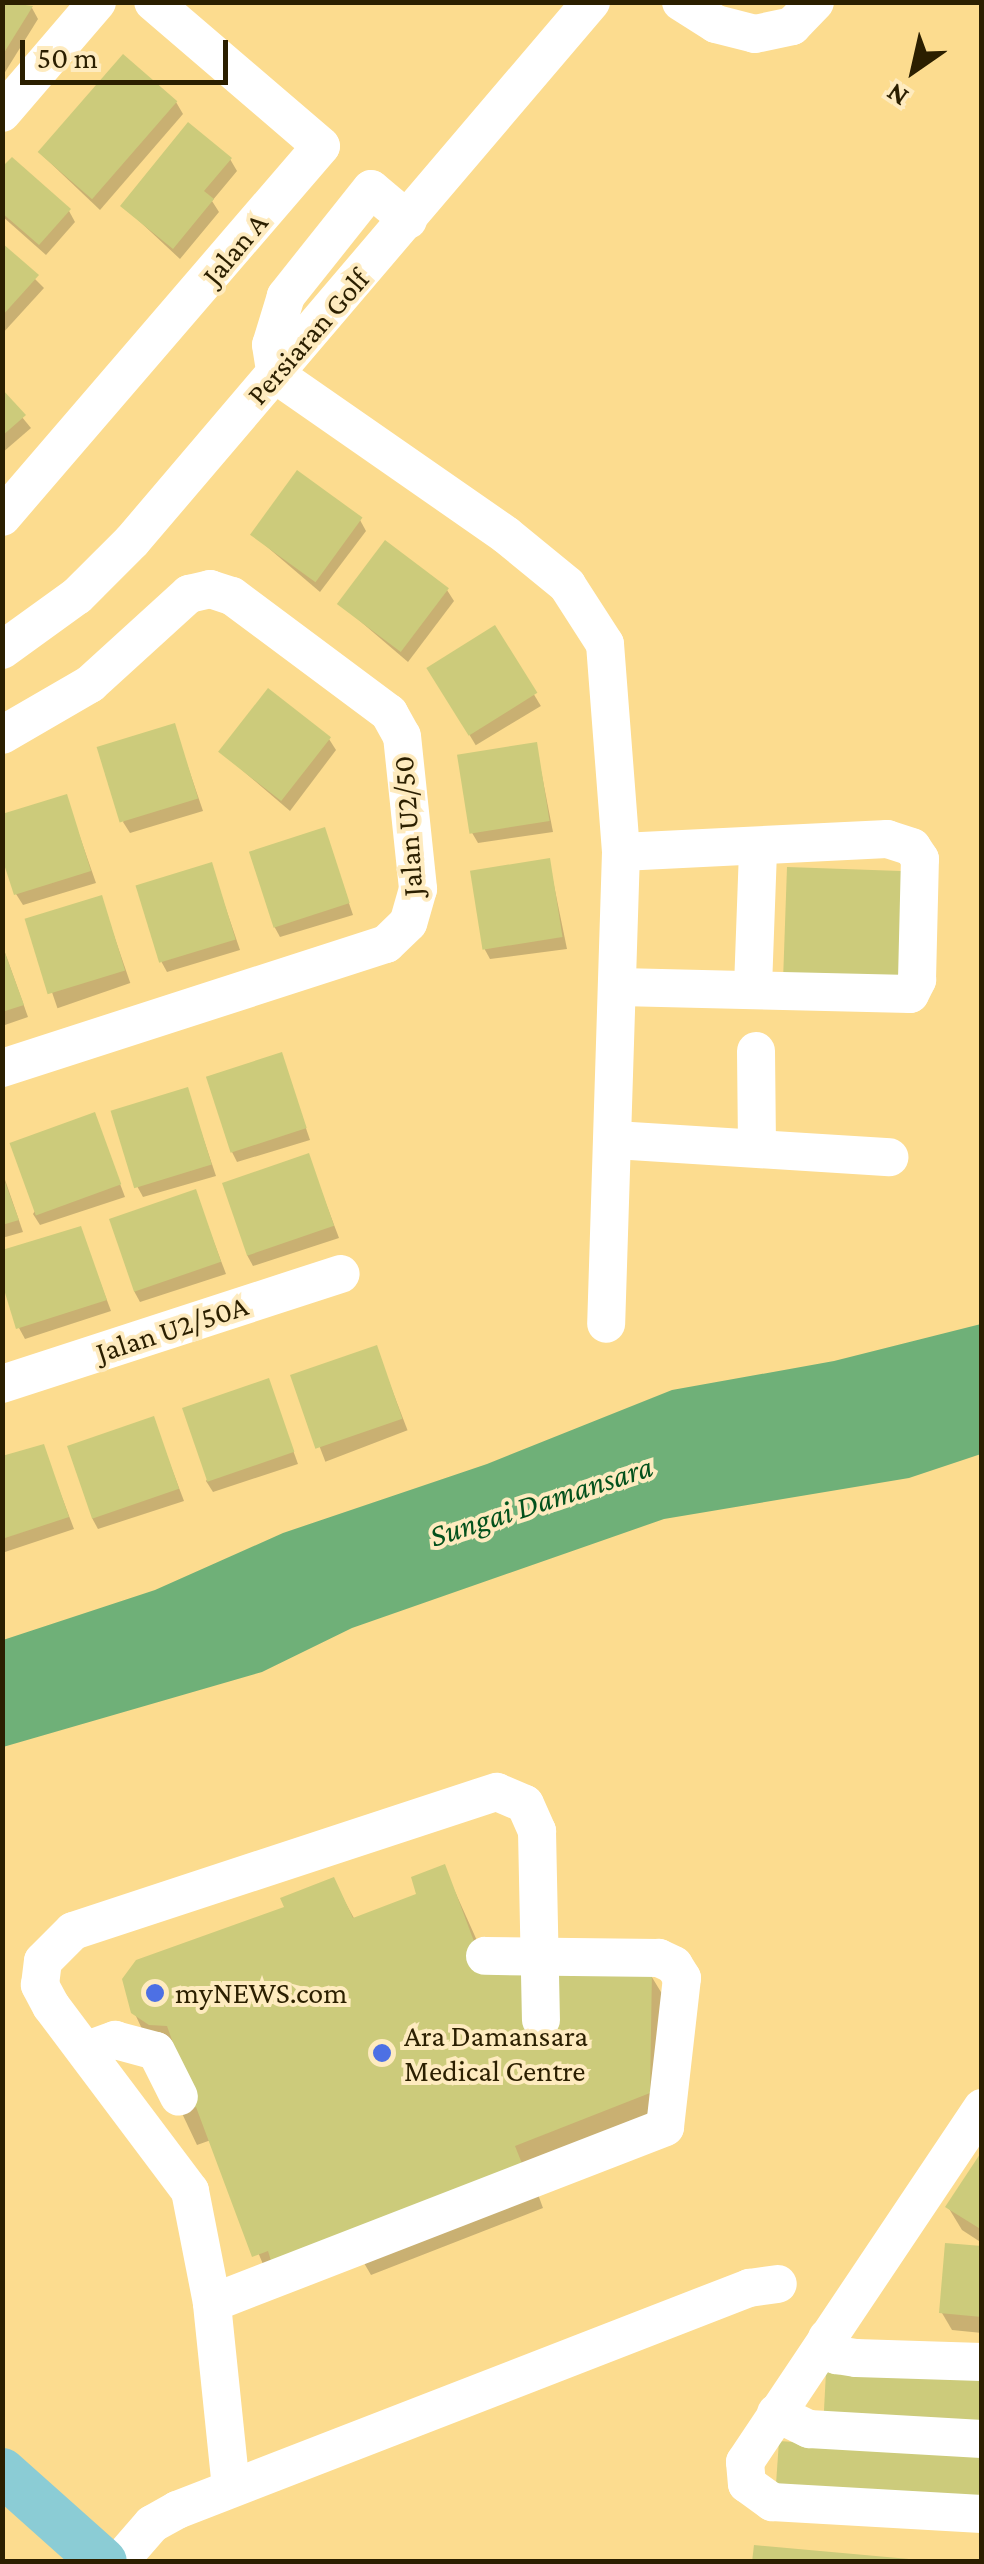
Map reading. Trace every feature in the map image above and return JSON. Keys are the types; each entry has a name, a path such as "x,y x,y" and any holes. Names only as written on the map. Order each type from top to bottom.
{"main road":[{"path":"11,2483 45,2562"},
{"path":"11,2483 102,2562"}],"street":[{"path":"2,113 97,2"},
{"name":"Jalan A","path":"2,517 321,146 153,2"},
{"name":"Persiaran Golf","path":"2,650 77,596 132,541 591,2"},
{"path":"681,2 716,24 755,34 792,26 814,2"},
{"path":"408,220 371,188 286,296 274,322 276,375 506,535 589,611 605,644 622,852 606,1324"},
{"name":"Jalan U2/50","path":"2,735 90,684 190,594 210,590 232,596 389,713 402,736 418,889 408,923 386,944 2,1068"},
{"path":"620,987 754,987 910,994 918,980 920,858 912,847 887,839 622,852"},
{"path":"754,987 758,848"},
{"path":"756,1052 757,1148"},
{"path":"615,1140 889,1157"},
{"name":"Jalan U2/50A","path":"2,1384 341,1274"},
{"path":"230,2488 212,2303 190,2191 40,1985 43,1961 73,1931 482,1794 512,1796 533,1816 541,2020"},
{"path":"212,2303 664,2127 682,1978 674,1965 658,1958 484,1956"},
{"path":"86,2050 115,2040 156,2050 180,2109 168,2157"},
{"path":"982,2108 745,2462 747,2484 772,2502 982,2514"},
{"path":"119,2562 152,2524 230,2488 750,2288 778,2284"},
{"path":"827,2338 837,2354 856,2358 982,2362"},
{"path":"776,2413 809,2429 982,2439"}],"water":[{"name":"Sungai Damansara","path":"981,1324 981,1454 909,1478 664,1519 352,1628 262,1672 3,1747 3,1640 155,1590 283,1533 487,1464 672,1390 834,1361"}],"building":[{"path":"2,2 33,6 2,56"},
{"path":"123,54 177,101 92,199 38,152"},
{"path":"188,122 232,158 204,191 214,199 173,249 120,206"},
{"path":"12,157 71,209 39,245 2,213 2,167"},
{"path":"2,243 39,275 2,316"},
{"path":"2,389 26,415 2,436"},
{"path":"297,470 363,518 316,582 250,535"},
{"path":"385,540 449,588 401,652 337,604"},
{"path":"495,625 537,693 469,736 426,668"},
{"path":"268,688 331,737 281,801 218,752"},
{"path":"175,723 198,799 120,823 97,747"},
{"path":"537,742 550,821 470,834 457,755"},
{"path":"67,794 91,871 14,895 2,858 2,814"},
{"path":"325,827 350,903 274,928 249,852"},
{"path":"550,858 563,937 483,950 470,871"},
{"path":"212,862 236,939 159,963 135,885"},
{"path":"787,867 908,871 904,984 783,980"},
{"path":"102,895 125,971 48,994 25,919"},
{"path":"2,945 24,1005 2,1012"},
{"path":"282,1052 307,1128 231,1153 206,1077"},
{"path":"188,1087 212,1164 134,1188 111,1111"},
{"path":"95,1112 121,1184 36,1215 9,1143"},
{"path":"309,1153 334,1226 247,1256 222,1183"},
{"path":"2,1174 19,1220 2,1225"},
{"path":"196,1189 221,1262 134,1292 109,1219"},
{"path":"81,1226 107,1300 16,1329 2,1283 2,1250"},
{"path":"377,1345 402,1419 315,1449 290,1375"},
{"path":"269,1378 294,1452 207,1482 182,1408"},
{"path":"154,1416 179,1489 92,1519 67,1446"},
{"path":"44,1444 69,1517 2,1539 2,1456"},
{"path":"445,1864 481,1960 652,1971 650,2093 515,2146 527,2176 271,2261 268,2251 252,2257 196,2107 176,2115 178,2057 167,2026 149,2025 131,2013 122,1979 136,1960 284,1907 280,1898 334,1877 353,1918 416,1894 411,1877"},
{"path":"982,2151 982,2230 945,2207"},
{"path":"945,2243 982,2246 982,2317 939,2313"},
{"path":"826,2372 982,2380 980,2421 824,2413"},
{"path":"779,2441 982,2455 979,2498 776,2484"},
{"path":"754,2545 909,2559 909,2562 752,2562"}],"place":[{"name":"myNEWS.com","path":"155,1993"},
{"name":"Ara Damansara Medical Centre","path":"382,2053"}]}
